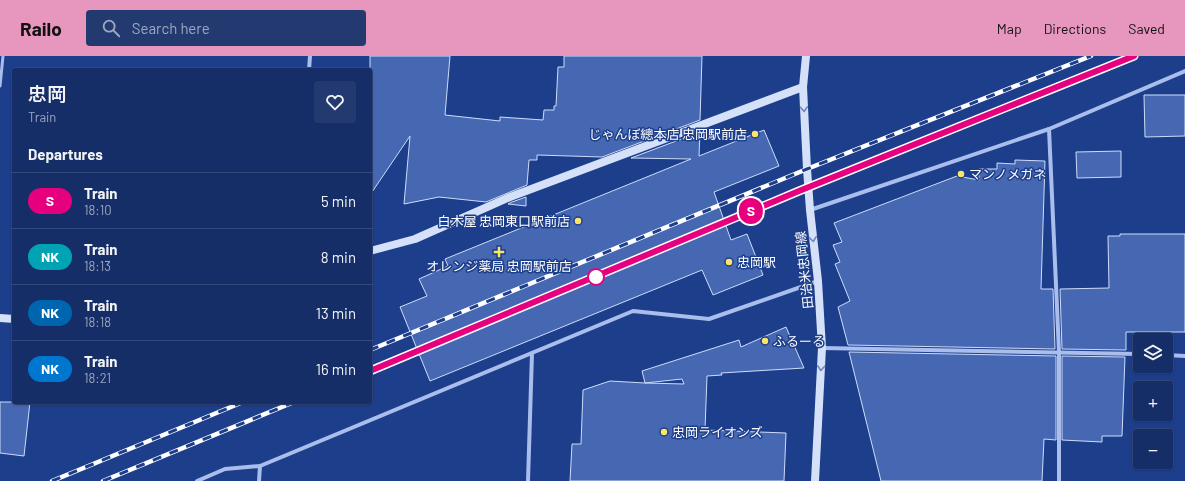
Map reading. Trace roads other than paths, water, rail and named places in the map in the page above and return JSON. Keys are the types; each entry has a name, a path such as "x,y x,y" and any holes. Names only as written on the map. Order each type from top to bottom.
{"street":[{"path":"309,68 310,56"},
{"name":"田治米忠岡線","path":"806,56 803,87 810,210 818,281 822,348 815,481"},
{"path":"810,210 1049,129 1185,71"},
{"path":"372,251 415,239 510,197 803,87"},
{"path":"1049,129 1058,352 1059,481"},
{"path":"197,481 225,469 260,466 633,311 708,319 818,281"},
{"path":"0,318 12,319"},
{"path":"822,348 1133,354"},
{"path":"528,481 532,353"},
{"path":"1173,355 1185,356"},
{"path":"259,481 260,466"}],"lane":[{"path":"0,86 3,56"}],"railway":[{"path":"372,349 807,169 1091,56"},
{"path":"372,370 808,187 1134,56"},
{"path":"52,481 238,404"},
{"path":"103,481 289,404"}],"train":[{"name":"S","path":"372,370 799,191 1134,56"}],"place":[{"name":"じゃんぼ總本店 忠岡駅前店","path":"755,134"},
{"name":"マンノメガネ","path":"961,174"},
{"name":"白木屋 忠岡東口駅前店","path":"578,221"},
{"name":"オレンジ薬局 忠岡駅前店","path":"499,252"},
{"name":"忠岡駅","path":"729,262"},
{"name":"ふるーる","path":"765,341"},
{"name":"忠岡ライオンズ","path":"664,432"}]}
